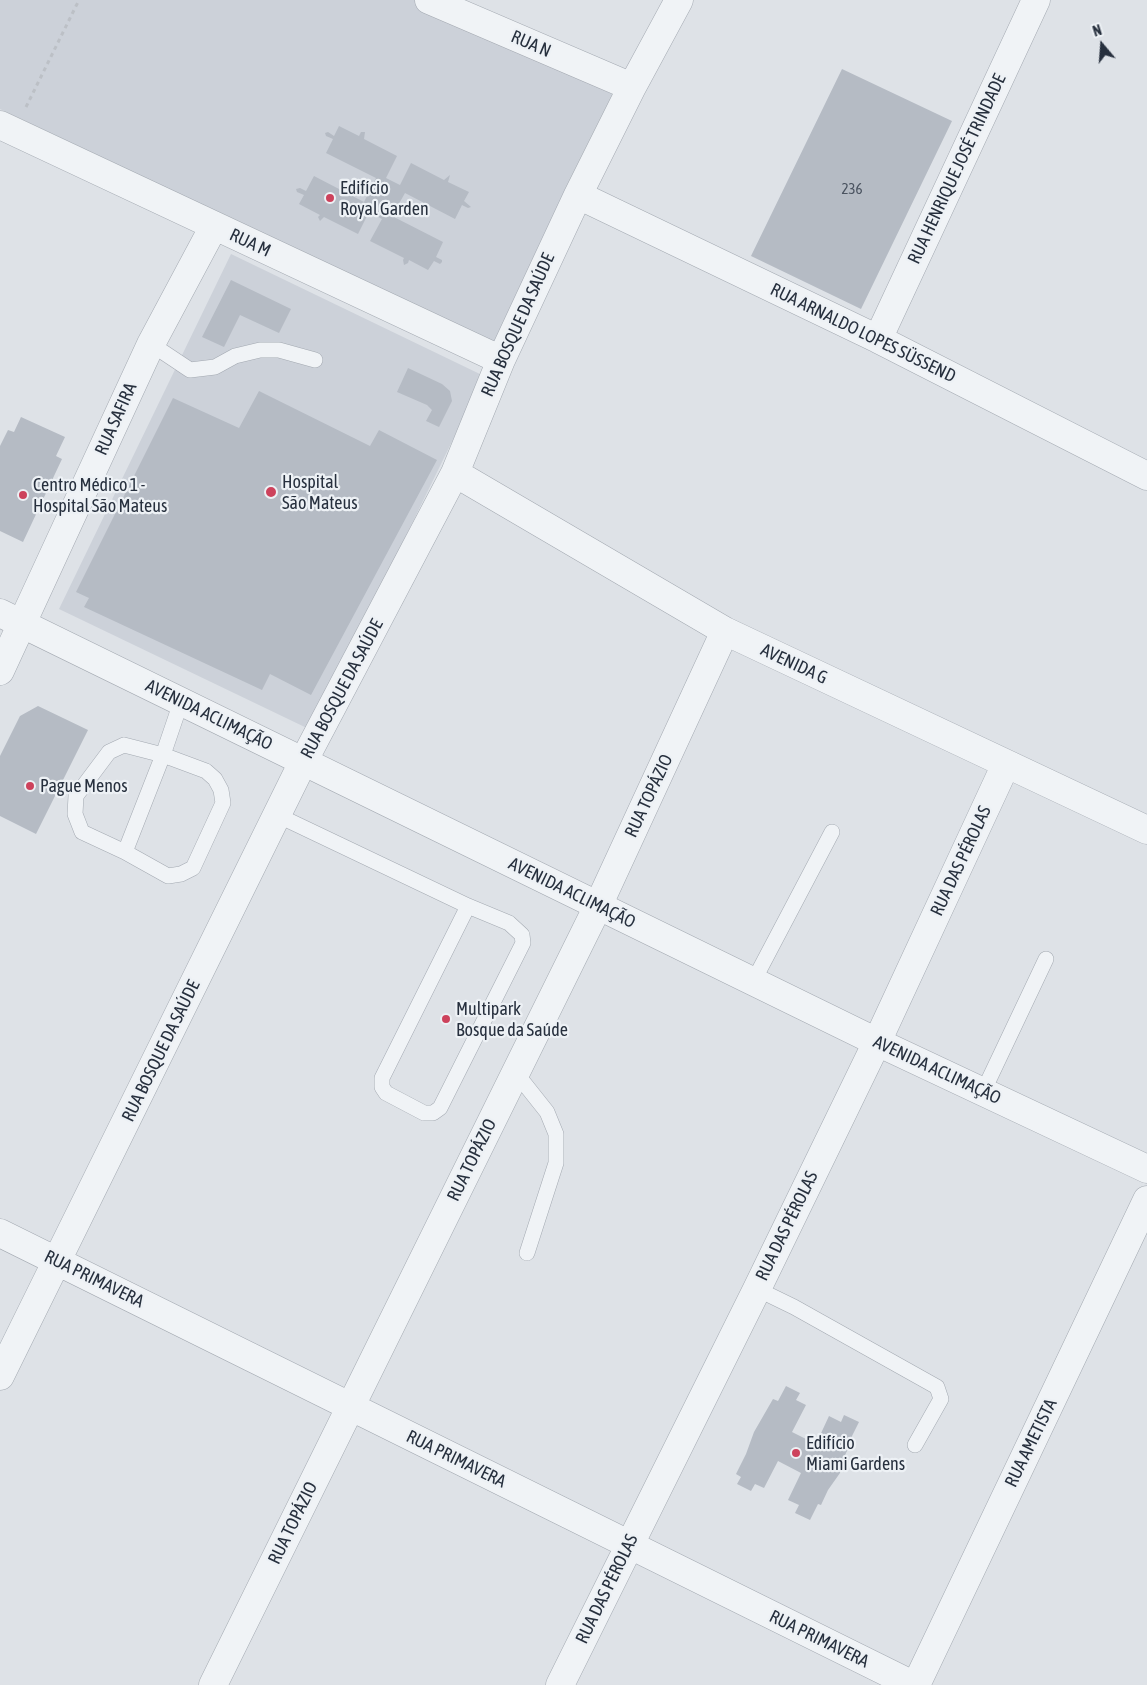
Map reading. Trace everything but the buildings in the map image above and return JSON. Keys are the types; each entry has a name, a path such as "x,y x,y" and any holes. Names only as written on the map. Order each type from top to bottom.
{"street":[{"name":"RUA N","path":"429,0 632,88"},
{"name":"RUA BOSQUE DA SAÚDE","path":"0,1376 303,762 455,473 501,360 578,195 679,0"},
{"name":"RUA HENRIQUE JOSÉ TRINDADE","path":"878,339 1036,0"},
{"name":"RUA M","path":"7,129 501,360"},
{"name":"RUA ARNALDO LOPES SÜSSEND","path":"578,195 878,339 1146,474"},
{"name":"RUA SAFIRA","path":"0,670 11,619 150,344 214,226"},
{"name":"AVENIDA G","path":"455,473 725,631 1147,830"},
{"name":"AVENIDA ACLIMAÇÃO","path":"11,619 877,1042 1147,1169"},
{"name":"RUA TOPÁZIO","path":"213,1685 598,906 725,631"},
{"name":"RUA DAS PÉROLAS","path":"560,1685 877,1042 1006,764"},
{"name":"RUA AMETISTA","path":"914,1685 1147,1200"},
{"name":"RUA PRIMAVERA","path":"0,1233 914,1685"}],"lane":[{"path":"150,344 190,370 214,367 235,356 260,350 279,350 315,360"},
{"path":"125,852 163,755 181,702"},
{"path":"124,745 163,755 206,771 221,790 223,803 193,868 181,874 168,876 125,852 82,832 75,814 76,796 109,752 124,745"},
{"path":"277,815 468,906 509,923 522,935 523,943 440,1108 433,1113 424,1113 386,1093 382,1086 382,1078 468,906"},
{"path":"754,982 832,832"},
{"path":"983,1092 1046,959"},
{"path":"516,1073 547,1112 556,1134 556,1163 528,1252"},
{"path":"756,1289 794,1307 937,1387 941,1399 915,1445"}],"path":[{"path":"7,129 79,0"}],"shaded area":[{"path":"0,0 414,0 616,96 495,344 0,109"},
{"name":"Hospital São Mateus","path":"231,254 484,376 311,730 59,609"}],"place":[{"name":"Edifício Royal Garden","path":"330,198"},
{"name":"Hospital São Mateus","path":"271,492"},
{"name":"Centro Médico 1 - Hospital São Mateus","path":"23,495"},
{"name":"Pague Menos","path":"30,786"},
{"name":"Multipark Bosque da Saúde","path":"446,1019"},
{"name":"Edifício Miami Gardens","path":"796,1453"}]}
